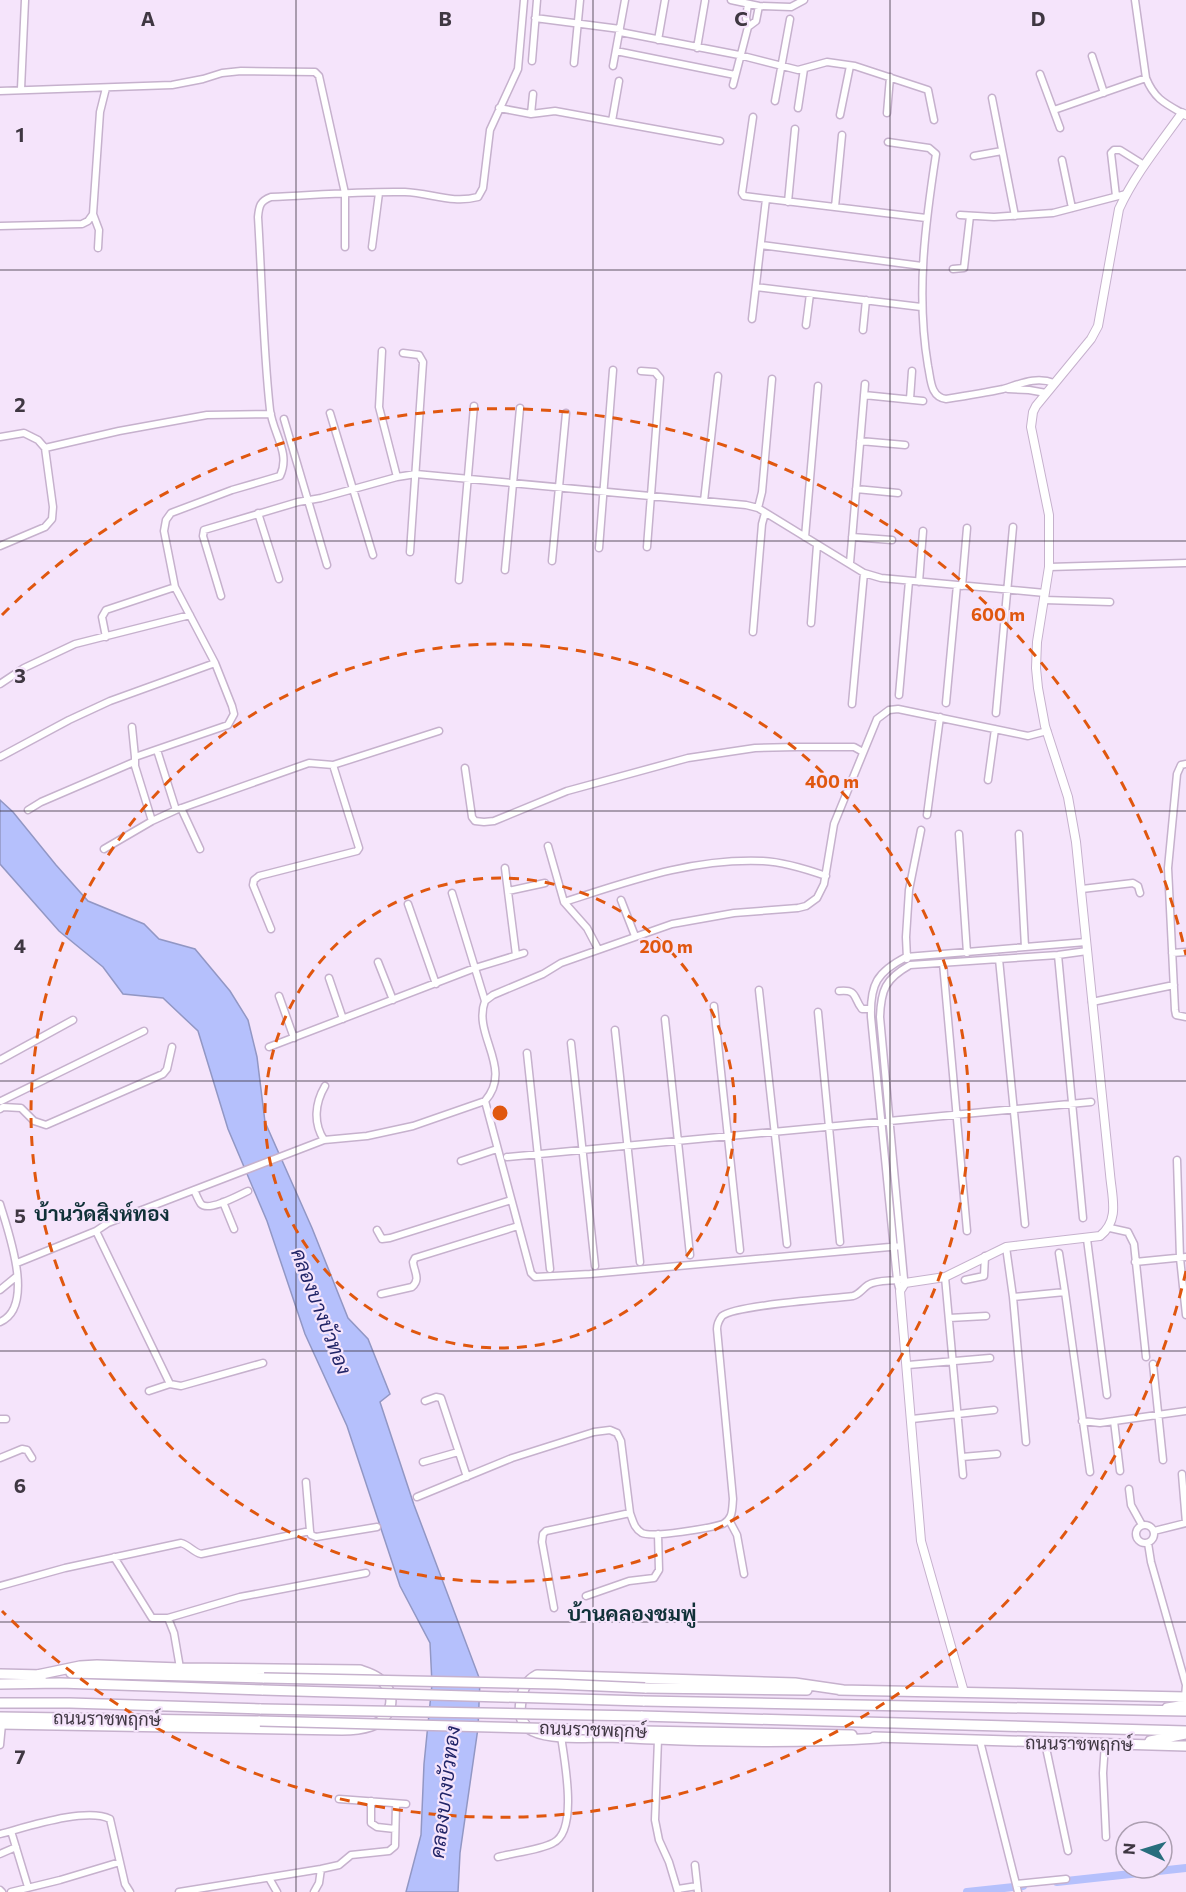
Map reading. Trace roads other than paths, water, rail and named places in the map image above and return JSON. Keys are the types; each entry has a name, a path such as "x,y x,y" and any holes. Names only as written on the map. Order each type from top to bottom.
{"main road":[{"path":"1,1722 342,1730 372,1726 387,1715 392,1700 389,1690 378,1677 360,1670 80,1666 37,1676"},
{"path":"0,1674 37,1676 80,1672 645,1688 964,1692 1186,1699"},
{"path":"843,1690 795,1683 537,1675 527,1680 522,1695 520,1716 524,1725 532,1731 561,1736 826,1741 879,1738"},
{"name":"ถนนราชพฤกษ์","path":"0,1684 60,1683 644,1701 1186,1711"},
{"path":"1153,1711 1186,1699"},
{"name":"ถนนราชพฤกษ์","path":"0,1703 70,1702 1186,1732"},
{"name":"ถนนราชพฤกษ์","path":"1,1722 260,1721 835,1734 879,1738 1186,1746"},
{"path":"1132,1744 1186,1732"}],"street":[{"path":"21,89 25,0"},
{"path":"28,810 157,750 228,725 232,720 234,714 232,706 215,663 175,587 164,531 166,520 171,513 280,476 284,468 285,457 271,414 259,206 271,197 345,193 409,192 464,201 478,197 483,188 490,130 518,69 524,0"},
{"path":"532,61 537,0"},
{"path":"574,63 580,0"},
{"path":"613,66 626,0"},
{"path":"658,40 665,0"},
{"path":"731,0 759,6 790,7 804,0"},
{"path":"417,1497 536,1450 594,1432 610,1430 616,1433 621,1441 630,1513 639,1531 658,1534 715,1526 729,1520 732,1513 717,1329 717,1324 722,1317 758,1306 853,1296 861,1293 869,1284 945,1277 1006,1247 1087,1239 1100,1236 1110,1228 1113,1214 1082,889 1068,797 1047,731 1036,668 1037,642 1049,567 1049,515 1031,427 1033,412 1091,339 1098,326 1119,208 1144,165 1184,114 1155,96 1146,78 1135,0"},
{"path":"697,48 705,1"},
{"path":"733,85 748,27 746,18 748,4"},
{"path":"748,27 756,21 759,6"},
{"path":"535,18 620,31 782,67 804,69 827,62 850,66 928,90 934,120"},
{"path":"775,100 790,19"},
{"path":"616,51 735,75"},
{"path":"1092,56 1104,93"},
{"path":"840,115 850,66"},
{"path":"798,108 804,69"},
{"path":"0,91 172,85 203,80 222,73 241,71 315,72 319,76 345,193 345,247"},
{"path":"1040,74 1060,128"},
{"path":"886,113 890,77"},
{"path":"1054,110 1146,78"},
{"path":"612,121 619,81"},
{"path":"98,248 99,230 93,214 100,112 106,88"},
{"path":"531,114 533,94"},
{"path":"992,98 1015,216"},
{"path":"499,108 531,114 555,111 720,141"},
{"path":"753,117 742,193 744,196 926,218"},
{"path":"788,202 795,129"},
{"path":"835,207 842,135"},
{"path":"888,142 929,148 936,154 926,218 921,307 933,393 946,399 1004,388 1020,382 1044,379 1054,383"},
{"path":"1116,196 1111,153 1114,150 1120,150 1144,165"},
{"path":"974,156 1002,151"},
{"path":"1062,160 1071,208"},
{"path":"372,247 379,192"},
{"path":"960,215 1015,216 1053,213 1126,194"},
{"path":"752,319 766,199"},
{"path":"0,226 82,224 88,221 93,214"},
{"path":"953,268 964,268 970,216"},
{"path":"761,245 922,266"},
{"path":"756,287 921,307"},
{"path":"806,325 810,294"},
{"path":"863,330 866,300"},
{"path":"382,351 379,407 397,477"},
{"path":"403,353 419,355 423,362 410,552"},
{"path":"599,548 614,370"},
{"path":"910,399 912,370"},
{"path":"641,371 655,372 660,378 647,547"},
{"path":"704,501 718,376"},
{"path":"758,508 762,492 772,380"},
{"path":"850,563 866,384"},
{"path":"805,537 818,386"},
{"path":"1004,388 1046,393"},
{"path":"864,395 923,401"},
{"path":"459,580 474,406"},
{"path":"505,570 520,408"},
{"path":"330,413 373,555"},
{"path":"552,561 566,413"},
{"path":"45,448 119,431 207,416 271,414"},
{"path":"284,419 327,565"},
{"path":"0,437 24,433 38,440 45,448 53,507 52,519 45,526 0,546"},
{"path":"861,441 905,445"},
{"path":"221,596 203,536 204,530 352,488 416,474 746,505 758,508 864,573 881,578 1110,602"},
{"path":"856,489 898,493"},
{"path":"258,513 279,579"},
{"path":"753,632 762,524 765,513"},
{"path":"996,713 1013,527"},
{"path":"946,703 967,528"},
{"path":"919,582 923,531"},
{"path":"852,537 892,540"},
{"path":"811,624 817,545"},
{"path":"1049,567 1186,563"},
{"path":"852,704 864,573"},
{"path":"899,696 909,581"},
{"path":"106,637 102,617 106,610 175,587"},
{"path":"0,684 24,668 75,644 190,615"},
{"path":"0,757 110,701 215,663"},
{"path":"485,1001 561,963 635,936 695,919 806,906 817,898 826,876 834,824 863,752 877,719 889,710 898,709 1032,736 1047,731"},
{"path":"927,815 940,717"},
{"path":"132,727 134,760 152,821"},
{"path":"988,780 995,729"},
{"path":"104,849 152,821 179,809 309,763 333,765 439,731"},
{"path":"465,768 472,817 474,821 484,822 494,821 567,791 688,758 723,752 796,747 854,747 863,752"},
{"path":"157,750 179,809 200,849"},
{"path":"1186,764 1178,768 1173,796 1168,868 1176,1015 1186,1017"},
{"path":"271,929 253,885 254,880 259,876 357,851 359,848 333,765"},
{"path":"910,965 906,957 909,890 921,830"},
{"path":"959,834 967,952"},
{"path":"1019,834 1025,947"},
{"path":"548,846 564,902 586,928 598,949"},
{"path":"564,902 649,874 717,863 764,861 826,876"},
{"path":"505,868 516,955"},
{"path":"508,891 545,883"},
{"path":"1082,889 1133,883 1138,885 1140,893"},
{"path":"17,1263 96,1231 108,1223 324,1140 367,1136 413,1126 485,1101 494,1091 496,1073 483,1017 485,1001 452,893"},
{"path":"621,900 635,936"},
{"path":"408,904 436,984"},
{"path":"902,1280 893,1245 871,1009 870,996 878,977 894,963 906,957 1086,942"},
{"path":"964,1692 921,1541 900,1291 901,1246 880,999 886,983 896,973 910,965 1087,951"},
{"path":"1172,953 1186,952"},
{"path":"269,1047 475,968 524,953"},
{"path":"1058,955 1083,1218"},
{"path":"999,959 1025,1224"},
{"path":"378,962 393,1000"},
{"path":"943,963 967,1231"},
{"path":"329,978 343,1019"},
{"path":"1092,1002 1174,986"},
{"path":"759,990 787,1244"},
{"path":"839,991 849,990 862,1009 871,1009"},
{"path":"279,996 294,1038"},
{"path":"714,1006 740,1250"},
{"path":"818,1012 840,1242"},
{"path":"665,1019 690,1256"},
{"path":"0,1060 74,1020"},
{"path":"615,1030 640,1262"},
{"path":"1,1104 144,1031"},
{"path":"571,1043 595,1266"},
{"path":"1,1104 21,1108 34,1121 46,1125 163,1074 170,1061 172,1047"},
{"path":"527,1053 550,1269"},
{"path":"324,1140 320,1134 316,1109 318,1097 325,1086"},
{"path":"485,1101 531,1273 535,1277 901,1246"},
{"path":"507,1157 1091,1102"},
{"path":"461,1161 497,1149"},
{"path":"1177,1160 1186,1315"},
{"path":"194,1190 201,1204 205,1206 223,1202 248,1191"},
{"path":"377,1230 380,1237 385,1239 511,1200"},
{"path":"223,1202 234,1229"},
{"path":"0,1204 3,1223 17,1263 14,1310 0,1322"},
{"path":"381,1294 412,1287 416,1283 418,1278 413,1262 416,1258 518,1226"},
{"path":"1110,1228 1128,1232 1132,1236 1146,1357"},
{"path":"96,1231 170,1384"},
{"path":"1087,1239 1107,1395"},
{"path":"1006,1247 1013,1297 1026,1442"},
{"path":"1059,1253 1090,1472"},
{"path":"965,1280 984,1276 985,1256"},
{"path":"1135,1262 1183,1258"},
{"path":"0,1290 17,1276"},
{"path":"945,1277 963,1475"},
{"path":"1013,1297 1065,1292"},
{"path":"950,1318 986,1316"},
{"path":"908,1365 990,1358"},
{"path":"149,1391 170,1384 181,1386 263,1363"},
{"path":"1153,1364 1163,1460"},
{"path":"424,1401 436,1397 441,1398 467,1477"},
{"path":"912,1419 994,1410"},
{"path":"1082,1421 1100,1423 1186,1411"},
{"path":"1114,1421 1120,1471"},
{"path":"0,1458 23,1449 27,1450 32,1458"},
{"path":"423,1462 458,1452"},
{"path":"962,1457 997,1454"},
{"path":"1154,1531 1186,1523 1182,1474"},
{"path":"306,1482 311,1535 316,1537 377,1527"},
{"path":"1129,1489 1131,1505 1142,1525"},
{"path":"554,1608 542,1542 543,1534 546,1531 630,1513"},
{"path":"729,1520 737,1535 744,1574"},
{"path":"1142,1525 1149,1526 1154,1531"},
{"path":"1142,1525 1137,1530 1137,1537 1141,1542 1148,1543"},
{"path":"0,1586 47,1572 181,1543 193,1552 201,1554 310,1531"},
{"path":"1148,1543 1153,1538 1154,1531"},
{"path":"586,1596 629,1581 654,1578 658,1569 658,1534"},
{"path":"1148,1543 1151,1562 1186,1685 1186,1699"},
{"path":"114,1557 152,1618 168,1618 240,1597 366,1573"},
{"path":"168,1618 174,1633 180,1668"},
{"path":"0,1745 1,1722"},
{"path":"498,1857 554,1843 563,1834 568,1812 568,1784 561,1736"},
{"path":"658,1739 655,1820 659,1840 678,1891 697,1889 694,1865"},
{"path":"980,1741 1018,1892"},
{"path":"1045,1743 1068,1851"},
{"path":"1105,1743 1103,1773 1106,1837"},
{"path":"339,1800 406,1804"},
{"path":"371,1801 371,1823 377,1827 395,1829"},
{"path":"179,1892 321,1869 339,1865 351,1855 392,1849 396,1804"},
{"path":"0,1834 86,1814 104,1816 110,1819 125,1884 130,1892"},
{"path":"10,1831 28,1887"},
{"path":"0,1854 16,1847"},
{"path":"11,1892 120,1862"},
{"path":"314,1892 319,1883 321,1869"},
{"path":"269,1878 277,1892"},
{"path":"1016,1884 1066,1879"}],"water":[{"name":"คลองบางบัวทอง","path":"0,800 13,812 88,901 144,924 159,939 195,949 230,991 248,1020 257,1057 265,1122 312,1228 348,1318 368,1339 390,1394 380,1402 414,1505 480,1680 478,1728 460,1853 458,1892 406,1892 421,1835 424,1764 432,1684 430,1643 400,1586 347,1426 305,1334 267,1221 228,1129 198,1031 163,998 123,994 103,967 59,931 0,864"}],"waterway":[{"path":"1057,1882 1186,1868"},
{"path":"967,1892 1023,1886"}],"district":[{"name":"บ้านวัดสิงห์ทอง","path":"102,1212"},
{"name":"บ้านคลองชมพู่","path":"632,1612"}]}
